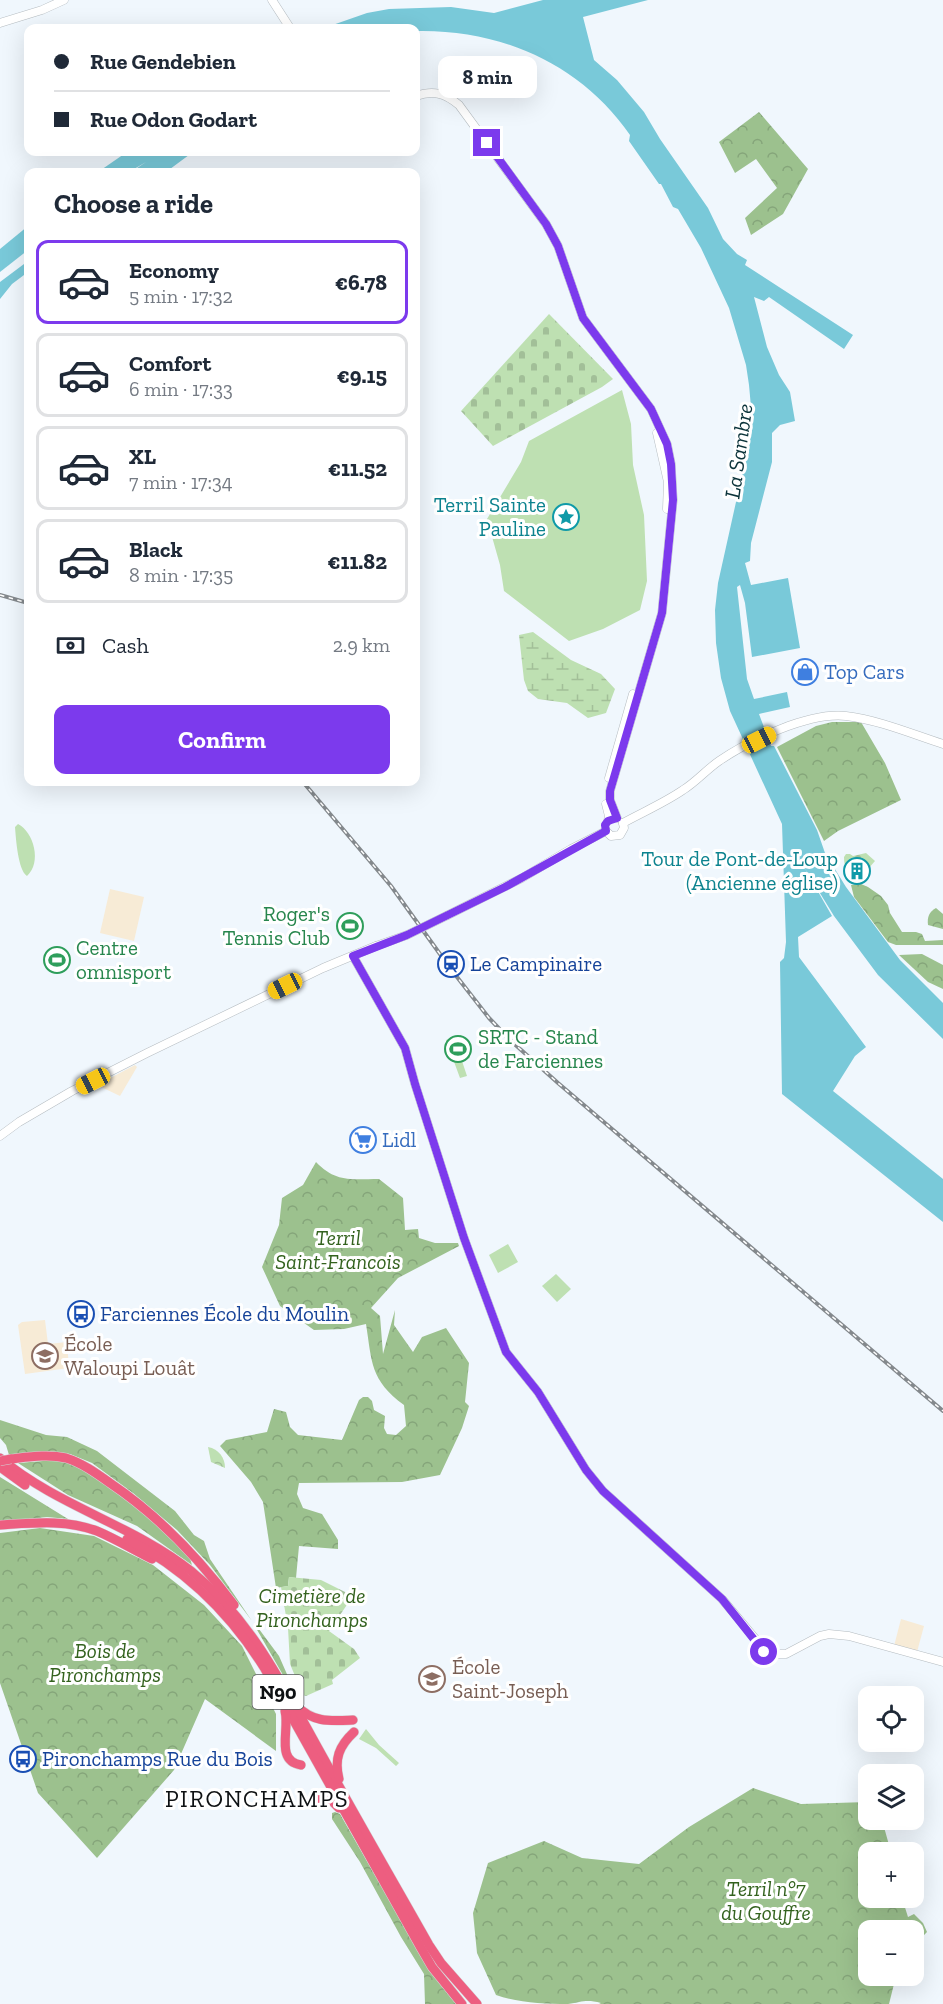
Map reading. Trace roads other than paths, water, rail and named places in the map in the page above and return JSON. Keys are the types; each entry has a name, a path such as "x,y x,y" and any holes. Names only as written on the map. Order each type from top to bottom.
{"highway":[{"path":"3,1462 39,1456 66,1458 86,1467 123,1491 166,1526 190,1551 231,1601 250,1633"},
{"name":"N90","path":"3,1462 34,1491 143,1547 180,1573 215,1602 243,1635 265,1669 432,1967 462,2004"},
{"name":"N90","path":"3,1462 36,1486 160,1549 218,1596 263,1651 429,1945 441,1963 477,2004"},
{"path":"0,1526 41,1522 71,1524 97,1531 180,1573"},
{"path":"263,1651 271,1659 304,1713 324,1721 353,1720"},
{"path":"265,1669 286,1713 285,1754 295,1764 302,1765"},
{"path":"354,1732 341,1747 337,1755 336,1767 339,1779 358,1819"},
{"path":"318,1799 332,1801 337,1805 356,1838 362,1843"}],"main road":[{"path":"0,18 55,0"},
{"path":"0,23 42,10 64,0"},
{"path":"272,0 287,24"},
{"path":"420,95 432,93 450,97 459,105 522,190 546,224 558,246 583,318 651,409 667,444 671,464 673,500 662,613 610,791 610,800 623,831 620,835 611,836 606,831 605,825 609,816 606,789 658,604 668,482 659,437 637,395 579,320 571,303 561,265 543,226 455,107 446,100 434,96 420,99"},
{"path":"608,821 620,820 682,791 718,761 777,731 805,720 827,716 866,719 943,744"},
{"path":"0,1136 19,1122 72,1091 322,968 407,935 522,878 606,831"},
{"path":"353,956 405,1048 464,1238 506,1352 538,1392 586,1470 603,1491 712,1589 768,1654 786,1654 828,1634 849,1636 943,1662"}],"water":[{"path":"543,0 648,0 583,17 594,60 617,80 644,112 708,208 723,239 737,254 747,260 745,265 853,335 844,349 769,297 764,301 754,297 767,347 779,375 790,392 795,421 780,425 772,433 772,462 751,543 750,561 745,563 751,585 788,578 800,648 752,657 745,603 740,585 737,587 747,679 754,699 787,692 790,707 759,714 771,746 774,746 817,830 825,853 846,887 900,960 943,1003 943,1039 878,975 834,916 804,867 832,916 798,937 799,957 866,1047 855,1056 833,1091 943,1179 943,1222 782,1094 780,962 784,958 786,942 782,824 730,711 721,678 716,643 715,610 718,583 746,457 751,407 749,385 746,365 729,308 701,248 678,209 673,207 661,184 629,141 630,135 610,110 563,70 508,44 478,36 420,31 420,24 335,24 367,13 389,9 451,7 494,13"},
{"path":"121,156 188,156 171,168 137,168 146,162 136,168 104,168"},
{"path":"24,229 24,253 0,272 0,249"},
{"path":"24,264 24,275 12,284 0,299 0,282"}],"railway":[{"path":"0,595 24,602"},
{"path":"306,786 391,886 450,968 489,1018 510,1040 943,1411"}],"place":[{"name":"Terril Sainte Pauline","path":"566,517"},
{"name":"Top Cars","path":"805,672"},
{"name":"Tour de Pont-de-Loup (Ancienne église)","path":"857,871"},
{"name":"Roger's Tennis Club","path":"350,926"},
{"name":"Centre omnisport","path":"57,960"},
{"name":"Le Campinaire","path":"451,964"},
{"name":"SRTC - Stand de Farciennes","path":"458,1049"},
{"name":"Lidl","path":"363,1140"},
{"name":"Farciennes École du Moulin","path":"81,1314"},
{"name":"École Waloupi Louât","path":"45,1356"},
{"name":"École Saint-Joseph","path":"432,1679"},
{"name":"Pironchamps Rue du Bois","path":"23,1759"}],"district":[{"name":"PIRONCHAMPS","path":"257,1799"}],"water label":[{"name":"La Sambre","path":"738,451"}],"park label":[{"name":"Terril Saint-Francois","path":"338,1250"},
{"name":"Cimetière de Pironchamps","path":"312,1608"},
{"name":"Bois de Pironchamps","path":"105,1663"},
{"name":"Terril n°7 du Gouffre","path":"766,1901"}]}
